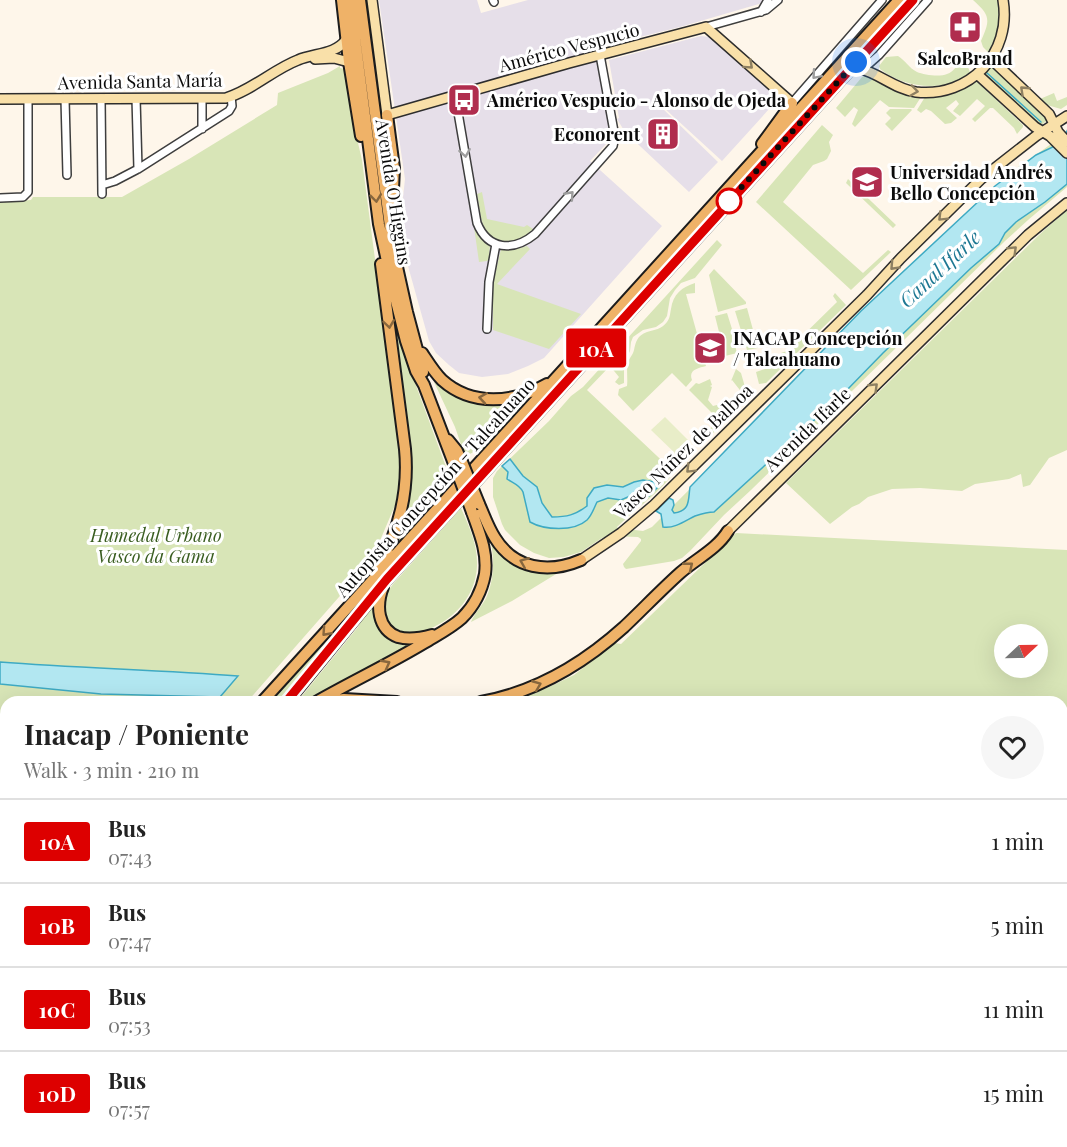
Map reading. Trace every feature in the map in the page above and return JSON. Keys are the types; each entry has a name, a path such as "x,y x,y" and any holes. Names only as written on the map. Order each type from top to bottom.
{"main road":[{"path":"342,0 360,130 372,171"},
{"name":"Avenida O'Higgins","path":"326,696 409,652 458,621 476,599 484,580 486,567 476,508 416,371 404,333 379,224 350,0"},
{"name":"Avenida O'Higgins","path":"360,0 390,232 401,289 423,369 424,385"},
{"name":"Autopista Concepción - Talcahuano","path":"267,696 899,0"},
{"name":"Autopista Concepción - Talcahuano","path":"291,696 387,579 913,0"},
{"path":"842,78 861,69"},
{"path":"749,165 792,103"},
{"path":"387,115 394,173 390,232"},
{"path":"365,588 380,564 397,526 403,506 406,474 405,449 380,255 379,224"},
{"path":"413,335 432,369 441,379 460,392 474,397 491,400 516,398 540,388 557,377"},
{"path":"476,508 498,543 518,560 535,566 555,568 580,560"},
{"path":"508,696 552,679 597,650 681,572 715,546 728,531"},
{"path":"387,579 380,595 379,609 382,622 391,633 400,637 415,638 446,630"}],"street":[{"name":"Avenida O'Higgins","path":"372,0 387,115"},
{"path":"761,12 768,0"},
{"name":"Américo Vespucio","path":"387,115 761,12 778,0"},
{"path":"706,27 792,103 882,0"},
{"path":"861,69 879,55 928,0"},
{"path":"861,69 901,88 924,92 952,88 965,82 977,74 991,59 997,47 1004,18 1003,0"},
{"name":"Avenida Santa María","path":"0,99 231,96 296,61 338,48 346,40"},
{"path":"455,95 477,222 485,236 496,244 514,246 530,238 612,149 615,137 600,55"},
{"path":"307,57 339,58 349,62"},
{"path":"991,59 1049,114 1067,153"},
{"path":"977,74 1035,127 1061,140"},
{"path":"102,185 138,169 230,110 231,96"},
{"path":"102,98 102,194"},
{"path":"136,98 138,169"},
{"path":"202,98 202,129"},
{"path":"0,198 21,197 26,195 28,190 28,99"},
{"path":"65,99 67,175"},
{"name":"Vasco Núñez de Balboa","path":"580,560 621,534 643,515 867,295 973,187 1006,158 1067,116"},
{"name":"Avenida Ifarle","path":"728,531 1028,235 1067,203"},
{"path":"487,329 488,288 496,244"}],"shaded area":[{"path":"379,0 477,0 481,13 528,0 767,0 680,27 596,48 613,130 609,141 590,161 662,226 544,358 508,374 482,377 459,373 436,353 429,341 399,234 405,179"},
{"path":"701,36 709,37 780,97 722,161 661,107 718,162 689,192 625,132 617,119 619,118 609,60"}],"green space":[{"path":"973,0 999,0 999,28 989,53 981,41 987,23 986,14"},
{"path":"898,56 917,72 944,75 950,73 964,56 970,60 967,65 970,72 960,79 937,86 913,84 901,81 880,69 879,66 886,57"},
{"name":"Humedal Urbano Vasco da Gama","path":"340,66 345,69 351,113 362,160 402,465 396,503 376,550 346,589 252,696 0,696 0,202 31,200 33,197 122,197 277,105 278,93"},
{"path":"990,67 994,68 1049,119 1040,126 985,75 984,72"},
{"path":"865,76 906,95 921,97 914,108 889,107 880,100 855,127 852,124 858,110 854,107 845,117 836,108"},
{"path":"976,81 1023,125 1017,134 1014,128 993,108 990,108 975,122 972,119 985,106 977,99 960,116 953,111 959,104 956,100 946,108 957,118 951,123 945,124 926,109 921,113 917,110 925,97 950,92"},
{"path":"1054,93 1057,101 1067,97 1067,105 1061,109 1047,105 1040,99"},
{"path":"890,109 912,110 892,131 885,124 891,118 886,113"},
{"path":"822,125 833,135 829,142 831,151 827,159 813,165 783,202 863,273 888,250 891,252 851,290 756,202"},
{"path":"1067,132 1067,187 1005,241 682,558 626,569 623,564 641,539 610,536 602,538 581,552 549,558 520,545 505,530 493,497 493,478 497,471 549,421 571,396 583,387 717,240 722,245 695,278 681,283 675,290 670,298 667,316 663,322 633,337 624,363 624,383 619,385 615,382 619,377 610,366 587,390 674,472 661,488 618,528 643,531 652,527 948,230 1020,165"},
{"path":"848,179 896,225 893,228 846,183"},
{"path":"482,192 487,219 524,227 527,225 533,229 515,241 501,241 494,238 484,227 477,194"},
{"path":"1067,210 1067,450 1049,458 1030,485 1023,487 1021,474 1009,479 975,484 962,491 892,489 868,497 830,524 786,483"},
{"path":"474,227 479,237 490,245 487,261 479,262"},
{"path":"527,246 530,249 497,284 581,314 549,349 493,330 493,283 501,249 513,250"},
{"path":"714,269 746,304 718,312 709,275"},
{"path":"695,283 695,293 686,294 706,366 691,374 692,380 686,387 672,373 633,411 618,395 619,389 627,386 627,366 636,341 644,334 665,324 669,319 676,295 682,289"},
{"path":"389,287 411,372 452,483 394,548 409,488"},
{"path":"835,293 846,305 766,383 759,384 756,372 776,365 775,361 782,358 781,353 787,351 837,302 833,296"},
{"path":"747,308 758,348 747,350 735,311"},
{"path":"727,313 737,353 725,356 715,316"},
{"path":"736,369 741,373 745,387 752,396 708,438 705,435 718,419 689,390 696,383 710,379 712,387 708,400 713,406 740,399 743,394 731,381"},
{"path":"437,381 465,398 533,395 477,455 474,452 465,456 455,427 434,382"},
{"path":"665,417 691,443 678,456 651,430"},
{"path":"461,508 476,551 477,566 473,587 462,605 438,625 416,634 399,632 390,626 385,616 383,604 385,596"},
{"path":"437,513 287,696 272,696"},
{"path":"736,533 1067,550 1067,696 525,696 574,675 615,643 621,644"},
{"path":"490,536 505,555 561,571 512,601 471,622 486,598 491,583 493,560"},
{"path":"372,606 376,618 401,643 411,646 317,696 302,696 358,627"}],"water":[{"name":"Canal Ifarle","path":"1067,131 1067,184 1016,222 1005,233 999,244 971,268 845,392 714,512 695,516 675,526 663,527 661,514 656,511 669,498 673,500 674,513 683,510 688,504 690,487 861,311 995,186 1036,155 1057,145"},
{"path":"510,459 523,476 537,487 542,503 552,517 571,515 583,509 587,506 587,498 594,488 607,485 623,487 643,480 662,483 649,496 637,493 621,500 608,498 597,502 592,514 581,524 567,528 551,528 530,522 522,490 507,479 508,472 502,466"},
{"path":"0,662 238,676 221,696 101,694 0,684"}],"waterway":[{"path":"987,73 1041,122"}],"bus line":[{"name":"10A","path":"291,696 387,579 913,0"}],"place":[{"name":"SalcoBrand","path":"965,27"},
{"name":"Américo Vespucio - Alonso de Ojeda","path":"464,100"},
{"name":"Econorent","path":"663,134"},
{"name":"Universidad Andrés Bello Concepción","path":"867,182"},
{"name":"INACAP Concepción / Talcahuano","path":"710,348"}],"route":[{"path":"729,201 856,62"}]}
